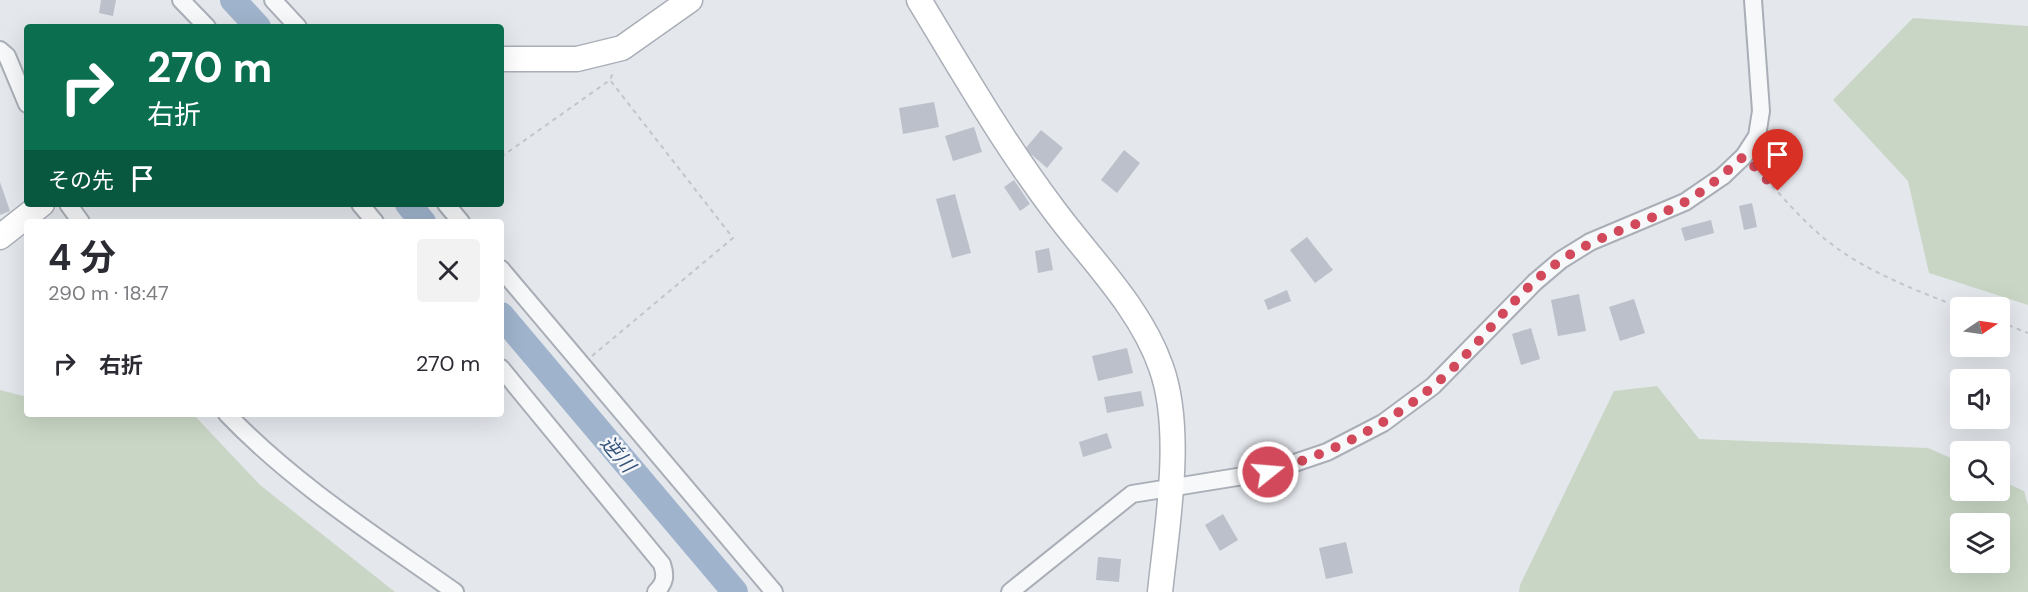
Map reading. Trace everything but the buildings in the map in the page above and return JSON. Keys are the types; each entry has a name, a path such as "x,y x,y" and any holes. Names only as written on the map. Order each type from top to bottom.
{"street":[{"path":"182,0 204,24"},
{"path":"273,0 295,24"},
{"path":"504,59 577,59 622,48 690,0"},
{"path":"919,0 980,102 1053,209 1139,319 1161,367 1171,412 1170,489 1160,592"},
{"path":"1010,592 1132,494 1237,479 1298,463 1337,448 1383,423 1433,386 1535,282 1561,260 1598,239 1685,202 1723,176 1744,156 1757,136 1761,111 1753,0"},
{"path":"0,50 6,56 24,97"},
{"path":"0,237 38,207"},
{"path":"362,207 372,219"},
{"path":"448,207 458,219"},
{"path":"504,273 774,592"},
{"path":"504,372 662,564 665,575 662,585 656,592"},
{"path":"230,417 257,446 312,490 455,592"}],"path":[{"path":"504,155 610,80 733,238 582,364"},
{"path":"1744,156 1817,233 1848,257 1875,272 1950,303"},
{"path":"2010,326 2028,333"}],"green space":[{"path":"1913,18 2028,26 2028,305 2010,299 2010,297 2003,297 1929,273 1908,181 1833,100"},
{"path":"1657,386 1699,439 1928,448 1950,458 1950,501 2010,501 2010,485 2024,491 2028,505 2028,592 1519,592 1520,585 1614,391"},
{"path":"0,390 24,396 24,417 196,417 260,485 395,592 0,592"}],"waterway":[{"name":"逆川","path":"233,0 255,24"},
{"name":"逆川","path":"410,207 420,219"},
{"name":"逆川","path":"504,319 735,592"}],"route":[{"path":"1268,472 1327,452 1383,423 1433,386 1456,365 1535,282 1561,260 1613,232 1654,217 1685,202 1723,176 1744,156 1778,191"}]}
